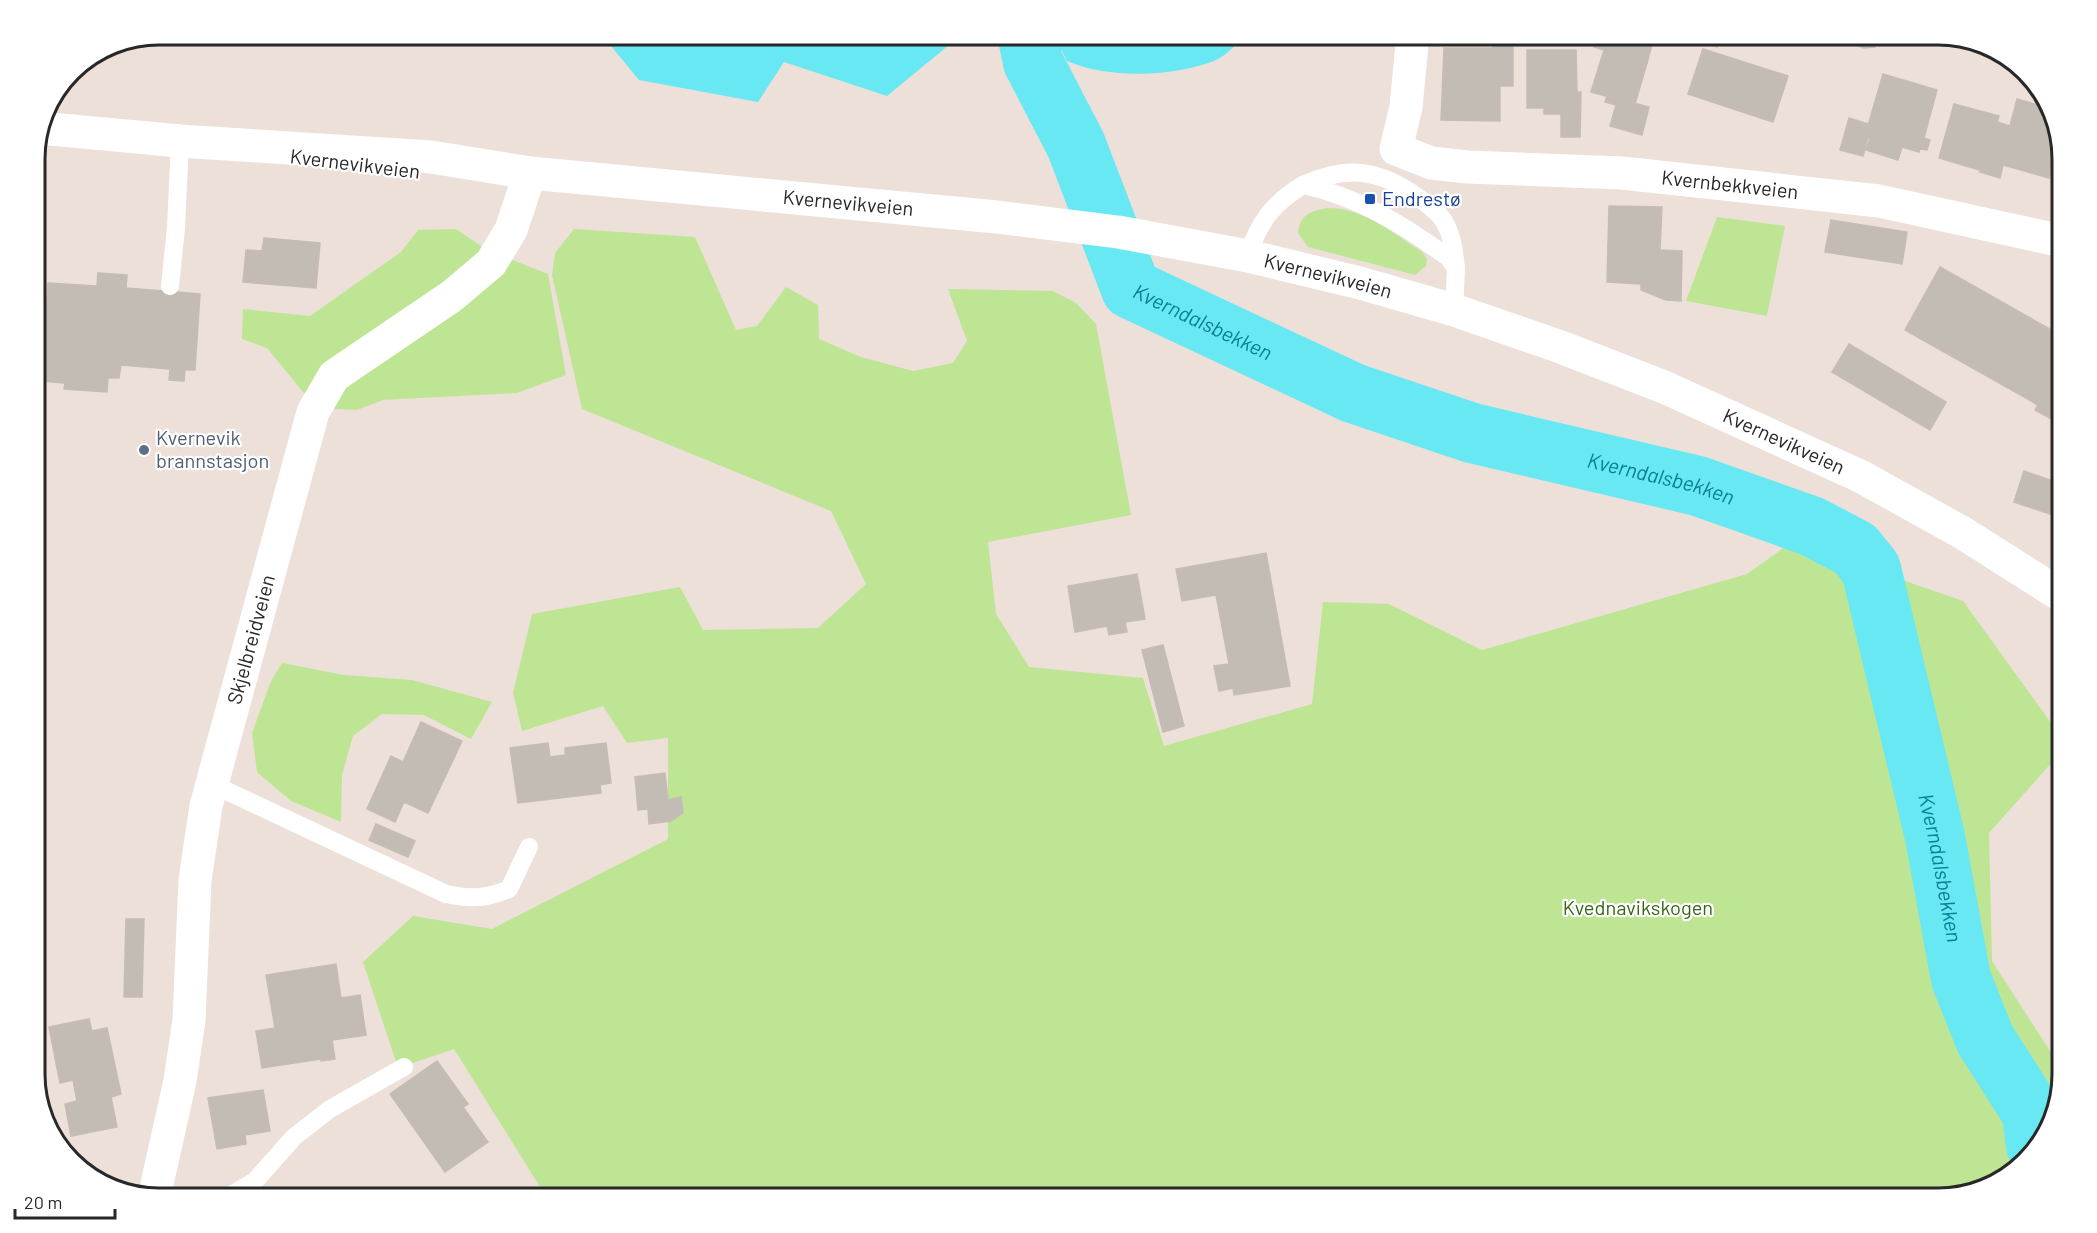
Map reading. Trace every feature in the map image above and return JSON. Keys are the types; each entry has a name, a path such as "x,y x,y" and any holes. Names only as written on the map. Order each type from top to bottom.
{"main road":[{"name":"Kvernbekkveien","path":"1412,45 1406,107 1396,149 1431,163 1467,167 1622,173 1879,201 2052,239"},
{"name":"Kvernevikveien","path":"49,129 180,141 431,156 530,173 996,217 1118,232 1248,256 1360,283 1454,310 1664,387 1860,476 1963,533 2052,590"},
{"name":"Skjelbreidveien","path":"156,1188 180,1081 189,1020 195,880 212,784 313,412 334,376 459,291 491,263 511,230 530,173"}],"lane":[{"path":"170,286 176,228 180,141"},
{"path":"1248,256 1264,216 1288,194 1303,185 1328,174 1354,172 1384,177 1428,205 1445,221 1454,249 1456,268 1454,310"},
{"path":"1303,185 1353,199 1435,249 1456,268"},
{"path":"212,784 446,894 470,899 491,897 509,889 529,847"},
{"path":"243,1188 255,1181 294,1137 330,1109 404,1067"}],"green space":[{"path":"1328,208 1354,212 1378,223 1422,252 1427,259 1426,266 1415,275 1308,247 1298,233 1301,222 1307,214"},
{"path":"1717,217 1785,226 1767,316 1686,301"},
{"path":"456,229 487,250 548,274 566,375 517,393 383,400 357,410 335,409 303,392 267,348 242,339 243,309 310,316 401,252 418,230"},
{"name":"Kvednavikskogen","path":"574,229 695,237 736,330 757,326 786,287 818,305 819,339 861,357 913,371 953,363 967,341 948,289 1053,291 1076,303 1096,324 1131,515 988,542 996,614 1029,667 1143,678 1164,746 1312,704 1323,602 1389,604 1482,650 1747,574 1789,544 1825,554 1870,591 1947,936 2021,1153 1995,1173 1981,1179 1953,1187 1938,1188 541,1188 454,1049 398,1068 363,962 413,916 492,929 668,839 668,738 627,743 603,706 522,731 513,693 532,614 680,587 703,630 818,628 866,584 831,511 582,409 552,275 555,253"},
{"path":"1882,573 1963,601 2052,724 2052,762 1989,833 1992,961 2052,1051 2051,1089 2044,1115 1998,1039 1974,972"},
{"path":"282,663 344,675 412,680 492,702 471,739 424,715 382,714 353,736 342,775 341,822 291,801 257,772 252,733 271,681"}],"water":[{"path":"610,45 949,45 887,96 784,62 758,102 639,80"},
{"path":"1059,45 1235,45 1214,61 1159,73 1102,71 1067,61"}],"building":[{"path":"1493,45 1512,45 1513,48 1513,86 1500,86 1500,121 1441,120 1444,48 1493,48"},
{"path":"1595,45 1652,45 1647,63 1594,47"},
{"path":"1856,45 1875,45 1875,47 1864,48"},
{"path":"1703,49 1788,76 1773,122 1688,94"},
{"path":"1527,50 1576,50 1577,92 1581,92 1580,137 1561,137 1561,114 1544,114 1544,108 1527,108"},
{"path":"1604,50 1647,63 1635,104 1591,92"},
{"path":"1883,74 1937,90 1924,138 1930,140 1927,150 1920,149 1919,152 1902,147 1898,160 1866,150 1870,138 1865,136"},
{"path":"1607,96 1649,107 1642,135 1610,126 1616,105 1605,102"},
{"path":"2017,99 2038,105 2050,137 2052,167 2049,178 2003,165 2000,178 1980,172 1983,171 1997,122 2010,126"},
{"path":"1954,104 1999,116 1983,171 1939,158"},
{"path":"1849,118 1868,124 1865,136 1868,137 1863,156 1840,150"},
{"path":"1609,206 1662,207 1660,250 1682,251 1681,301 1666,300 1641,290 1641,284 1607,282"},
{"path":"1831,220 1907,232 1902,264 1825,252"},
{"path":"264,238 320,243 316,288 243,282 246,250 262,251"},
{"path":"1940,267 2052,330 2052,419 2035,410 2038,405 1905,330"},
{"path":"98,273 127,275 126,288 200,294 195,370 185,370 184,381 169,380 170,369 121,365 119,378 108,378 107,392 64,389 65,383 45,381 48,283 97,286"},
{"path":"1849,344 1946,402 1930,430 1832,372"},
{"path":"2024,471 2052,481 2052,515 2014,502"},
{"path":"1266,553 1290,686 1234,695 1233,688 1219,691 1214,666 1229,664 1216,595 1182,601 1176,569"},
{"path":"1137,574 1145,619 1125,622 1127,632 1109,635 1107,626 1075,632 1068,586"},
{"path":"1163,645 1184,726 1163,732 1142,650"},
{"path":"421,722 462,741 428,813 404,802 395,822 367,809 391,756 403,762"},
{"path":"548,743 550,757 565,755 565,748 606,743 611,783 600,785 601,793 518,803 510,748"},
{"path":"665,773 668,800 681,797 683,813 671,821 649,824 648,809 638,810 635,777"},
{"path":"376,824 415,841 408,857 369,840"},
{"path":"126,919 144,919 142,997 124,997"},
{"path":"336,964 341,998 360,995 366,1035 332,1040 335,1059 262,1068 256,1031 275,1028 266,975"},
{"path":"89,1019 92,1031 107,1028 121,1094 111,1097 117,1127 71,1136 65,1104 77,1101 73,1080 60,1083 49,1027"},
{"path":"437,1061 468,1104 463,1107 488,1142 445,1172 390,1094"},
{"path":"263,1090 270,1131 245,1135 246,1144 217,1149 208,1098"}],"waterway":[{"name":"Kverndalsbekken","path":"1029,45 1033,62 1076,145 1131,289 1353,393 1472,433 1698,486 1811,526 1855,549 1871,569 1935,837 1961,979 1985,1039 2032,1113 2035,1134"}],"place":[{"name":"Endrestø","path":"1370,199"},
{"name":"Kvernevik brannstasjon","path":"144,450"}]}
